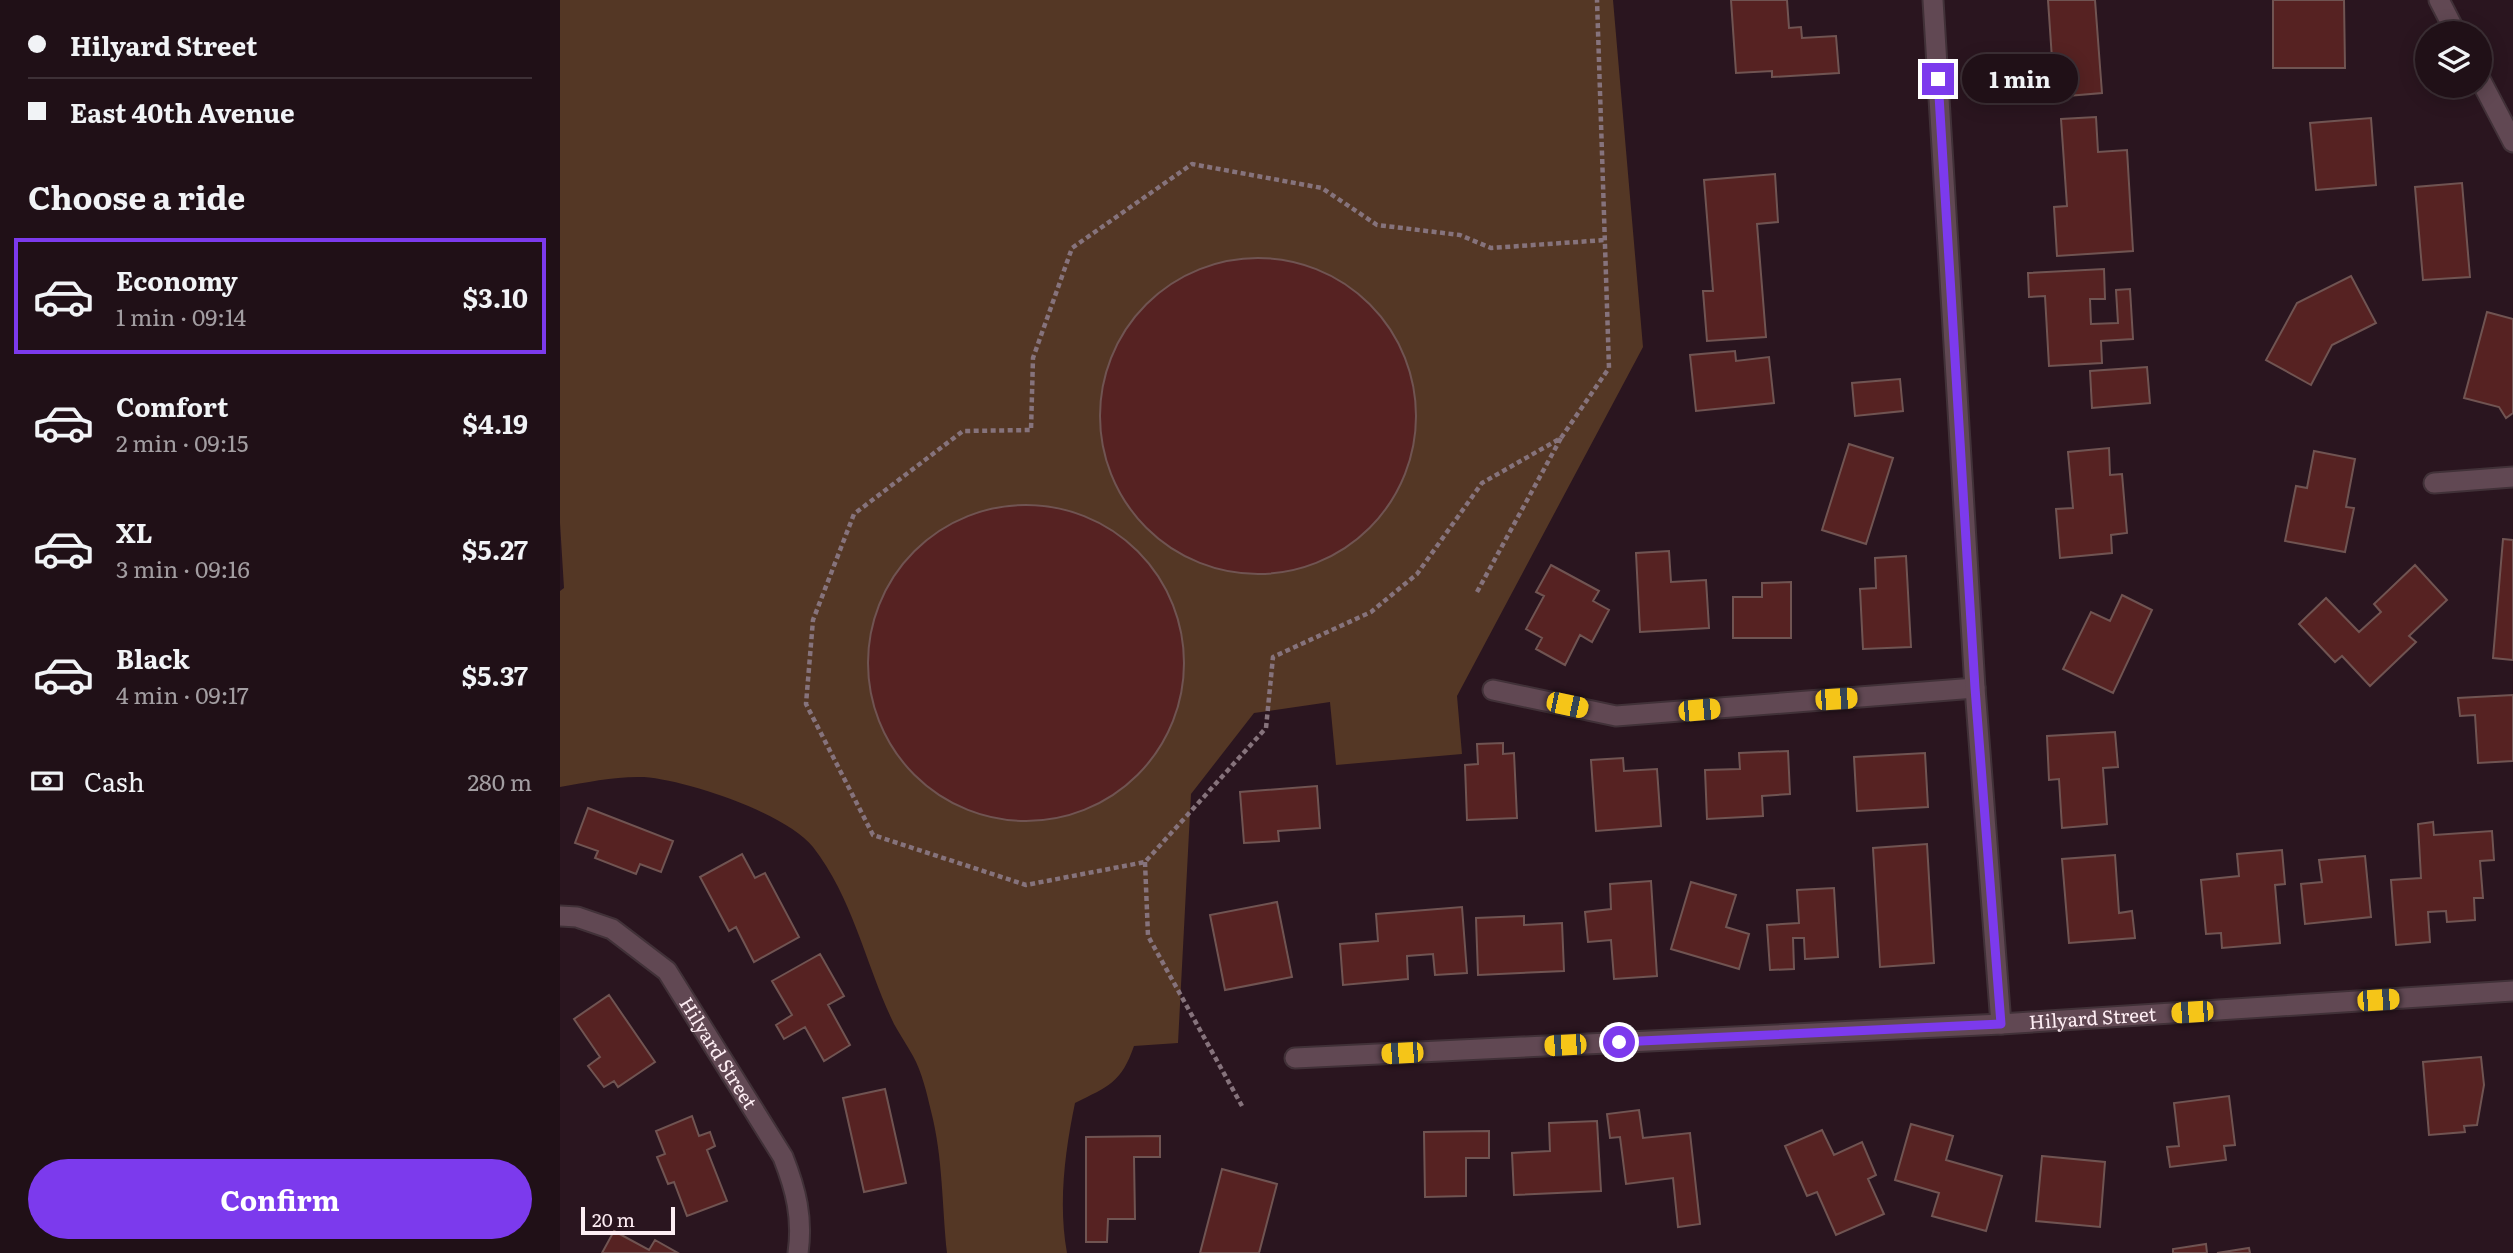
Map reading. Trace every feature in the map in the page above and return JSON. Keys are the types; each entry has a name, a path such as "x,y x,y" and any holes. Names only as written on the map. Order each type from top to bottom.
{"street":[{"path":"1933,0 1975,688 2001,1024"},
{"path":"2439,0 2450,21"},
{"path":"2490,98 2513,142"},
{"path":"2434,483 2513,477"},
{"path":"1493,690 1616,716 1975,688"},
{"name":"Hilyard Street","path":"560,916 577,917 612,929 667,971 783,1157 797,1190 802,1229 798,1253"},
{"name":"Hilyard Street","path":"1295,1058 2001,1024 2513,991"}],"path":[{"path":"1477,592 1561,438 1609,368 1597,0"},
{"path":"1561,438 1482,484 1417,574 1371,612 1273,657 1266,728 1146,862 1026,885 873,835 806,704 813,620 854,514 962,431 1031,429 1033,358 1072,248 1192,164 1322,188 1377,225 1460,234 1491,248 1605,240"},
{"path":"1146,862 1148,936 1242,1106"}],"shaded area":[{"path":"560,0 1613,0 1643,347 1457,696 1462,754 1336,765 1330,702 1254,713 1191,794 1178,1043 1134,1046 1119,1076 1097,1092 1075,1103 1064,1178 1063,1216 1067,1253 947,1253 938,1146 922,1076 884,1002 839,888 813,847 800,834 734,800 662,779 623,777 560,787 560,591 564,588 560,523"}],"building":[{"path":"1731,0 1787,0 1789,28 1801,27 1802,38 1836,36 1839,73 1772,77 1772,71 1736,73"},
{"path":"2048,0 2095,0 2102,93 2044,98 2041,60 2052,59"},
{"path":"2273,0 2344,0 2345,68 2273,68"},
{"path":"2096,117 2098,152 2127,150 2133,251 2057,256 2054,207 2067,206 2061,119"},
{"path":"2371,118 2376,185 2316,190 2310,123"},
{"path":"1775,174 1778,222 1757,224 1766,337 1707,341 1703,291 1713,291 1704,180"},
{"path":"2462,183 2470,277 2423,280 2415,187"},
{"path":"1258,258 1289,261 1318,270 1346,285 1370,304 1389,328 1404,356 1413,385 1416,416 1413,447 1404,476 1389,504 1370,528 1346,547 1318,562 1289,571 1258,574 1227,571 1198,562 1170,547 1146,528 1127,504 1112,476 1103,447 1100,416 1103,385 1112,356 1127,328 1146,304 1170,285 1198,270 1227,261"},
{"path":"2104,269 2105,299 2090,299 2091,324 2118,323 2116,290 2130,289 2133,339 2101,341 2102,363 2049,366 2045,296 2029,297 2028,273"},
{"path":"2351,276 2376,323 2332,345 2311,385 2266,360 2297,303"},
{"path":"2487,312 2513,319 2513,413 2506,418 2499,407 2464,398"},
{"path":"1735,351 1736,361 1769,357 1774,403 1696,411 1690,355"},
{"path":"2147,367 2150,403 2092,408 2090,371"},
{"path":"1900,379 1903,411 1855,416 1852,383"},
{"path":"1849,444 1893,458 1866,544 1822,530"},
{"path":"2109,448 2110,475 2122,474 2127,533 2111,535 2112,553 2060,558 2056,509 2073,508 2068,452"},
{"path":"2314,451 2355,459 2346,507 2354,508 2345,552 2285,541 2296,486 2307,488"},
{"path":"1026,505 1057,508 1086,517 1114,532 1138,551 1157,575 1172,603 1181,632 1184,663 1181,694 1172,723 1157,751 1138,775 1114,794 1086,809 1057,818 1026,821 995,818 966,809 938,794 914,775 895,751 880,723 871,694 868,663 871,632 880,603 895,575 914,551 938,532 966,517 995,508"},
{"path":"2503,539 2513,540 2513,660 2493,658"},
{"path":"1669,551 1671,582 1706,580 1709,628 1640,632 1636,553"},
{"path":"1906,556 1911,647 1863,649 1860,589 1876,588 1875,558"},
{"path":"1551,565 1599,591 1593,601 1609,610 1592,642 1580,635 1565,665 1536,649 1542,638 1526,629 1544,596 1536,592"},
{"path":"2415,565 2447,600 2409,636 2416,642 2370,686 2342,656 2335,662 2299,624 2326,598 2359,632 2381,612 2374,604"},
{"path":"1791,582 1791,638 1733,638 1733,597 1762,597 1762,583"},
{"path":"2122,595 2152,610 2113,693 2063,669 2091,612 2110,621"},
{"path":"2513,695 2513,761 2478,763 2475,715 2460,716 2458,698"},
{"path":"2115,732 2118,767 2103,768 2107,824 2062,828 2059,779 2049,780 2047,736"},
{"path":"1503,743 1503,754 1514,753 1517,818 1467,820 1465,765 1478,764 1477,744"},
{"path":"1788,751 1790,794 1762,796 1763,816 1707,819 1705,770 1740,769 1739,753"},
{"path":"1925,753 1928,807 1857,811 1854,757"},
{"path":"1623,758 1624,771 1657,769 1661,826 1596,831 1591,760"},
{"path":"1317,786 1320,828 1278,831 1279,841 1244,843 1240,792"},
{"path":"588,808 673,841 661,872 640,864 636,874 595,858 598,851 575,843"},
{"path":"2433,822 2434,835 2492,831 2494,860 2480,861 2483,898 2474,898 2475,920 2447,922 2446,911 2428,912 2430,942 2396,945 2391,880 2421,878 2418,824"},
{"path":"1927,844 1934,963 1880,967 1873,848"},
{"path":"2282,850 2285,884 2275,885 2280,943 2222,948 2221,933 2206,934 2201,880 2239,876 2237,854"},
{"path":"742,854 755,878 765,873 799,937 754,962 736,927 729,931 700,877"},
{"path":"2115,855 2119,913 2132,911 2135,938 2069,943 2062,859"},
{"path":"2365,856 2371,917 2305,924 2301,884 2322,882 2319,860"},
{"path":"1651,881 1657,976 1614,979 1611,940 1588,942 1585,912 1611,909 1610,884"},
{"path":"1691,882 1736,895 1726,927 1749,934 1739,969 1671,949"},
{"path":"1834,888 1838,957 1805,959 1804,938 1793,938 1794,969 1770,970 1767,925 1799,923 1797,890"},
{"path":"1277,902 1292,977 1225,990 1210,915"},
{"path":"1462,907 1467,973 1435,975 1433,954 1407,956 1408,979 1343,985 1340,944 1378,941 1376,914"},
{"path":"1524,916 1524,925 1562,923 1564,971 1478,975 1476,918"},
{"path":"820,954 844,996 828,1005 850,1045 824,1061 805,1027 784,1039 776,1025 792,1015 772,981"},
{"path":"609,995 655,1062 618,1087 614,1081 604,1087 588,1066 600,1057 574,1019"},
{"path":"2481,1057 2484,1085 2477,1125 2464,1126 2465,1132 2429,1135 2423,1062"},
{"path":"885,1089 906,1183 864,1192 843,1098"},
{"path":"2229,1096 2235,1145 2224,1146 2226,1160 2170,1167 2167,1147 2179,1146 2174,1103"},
{"path":"1639,1110 1643,1138 1690,1133 1700,1224 1678,1227 1673,1178 1626,1184 1620,1137 1610,1138 1607,1114"},
{"path":"692,1116 699,1136 710,1132 715,1146 707,1150 727,1201 687,1216 674,1182 668,1184 657,1157 665,1154 656,1131"},
{"path":"1597,1121 1601,1191 1514,1195 1512,1153 1550,1151 1549,1123"},
{"path":"1911,1124 1953,1136 1946,1160 2002,1176 1986,1231 1932,1216 1939,1193 1895,1180"},
{"path":"1822,1130 1834,1155 1862,1142 1876,1175 1868,1179 1884,1214 1836,1235 1817,1192 1807,1196 1785,1146"},
{"path":"1489,1131 1489,1158 1466,1158 1466,1196 1425,1197 1424,1132"},
{"path":"1160,1136 1160,1157 1134,1157 1135,1219 1108,1219 1107,1242 1086,1242 1086,1137"},
{"path":"2042,1156 2105,1162 2100,1227 2036,1221"},
{"path":"1222,1169 1277,1184 1259,1253 1200,1253"},
{"path":"614,1231 649,1250 655,1240 678,1253 602,1253"},
{"path":"2206,1244 2207,1253 2173,1253 2173,1249"},
{"path":"2249,1248 2250,1253 2217,1253"}],"route":[{"path":"1619,1042 2001,1024 1975,688 1938,79"}]}
